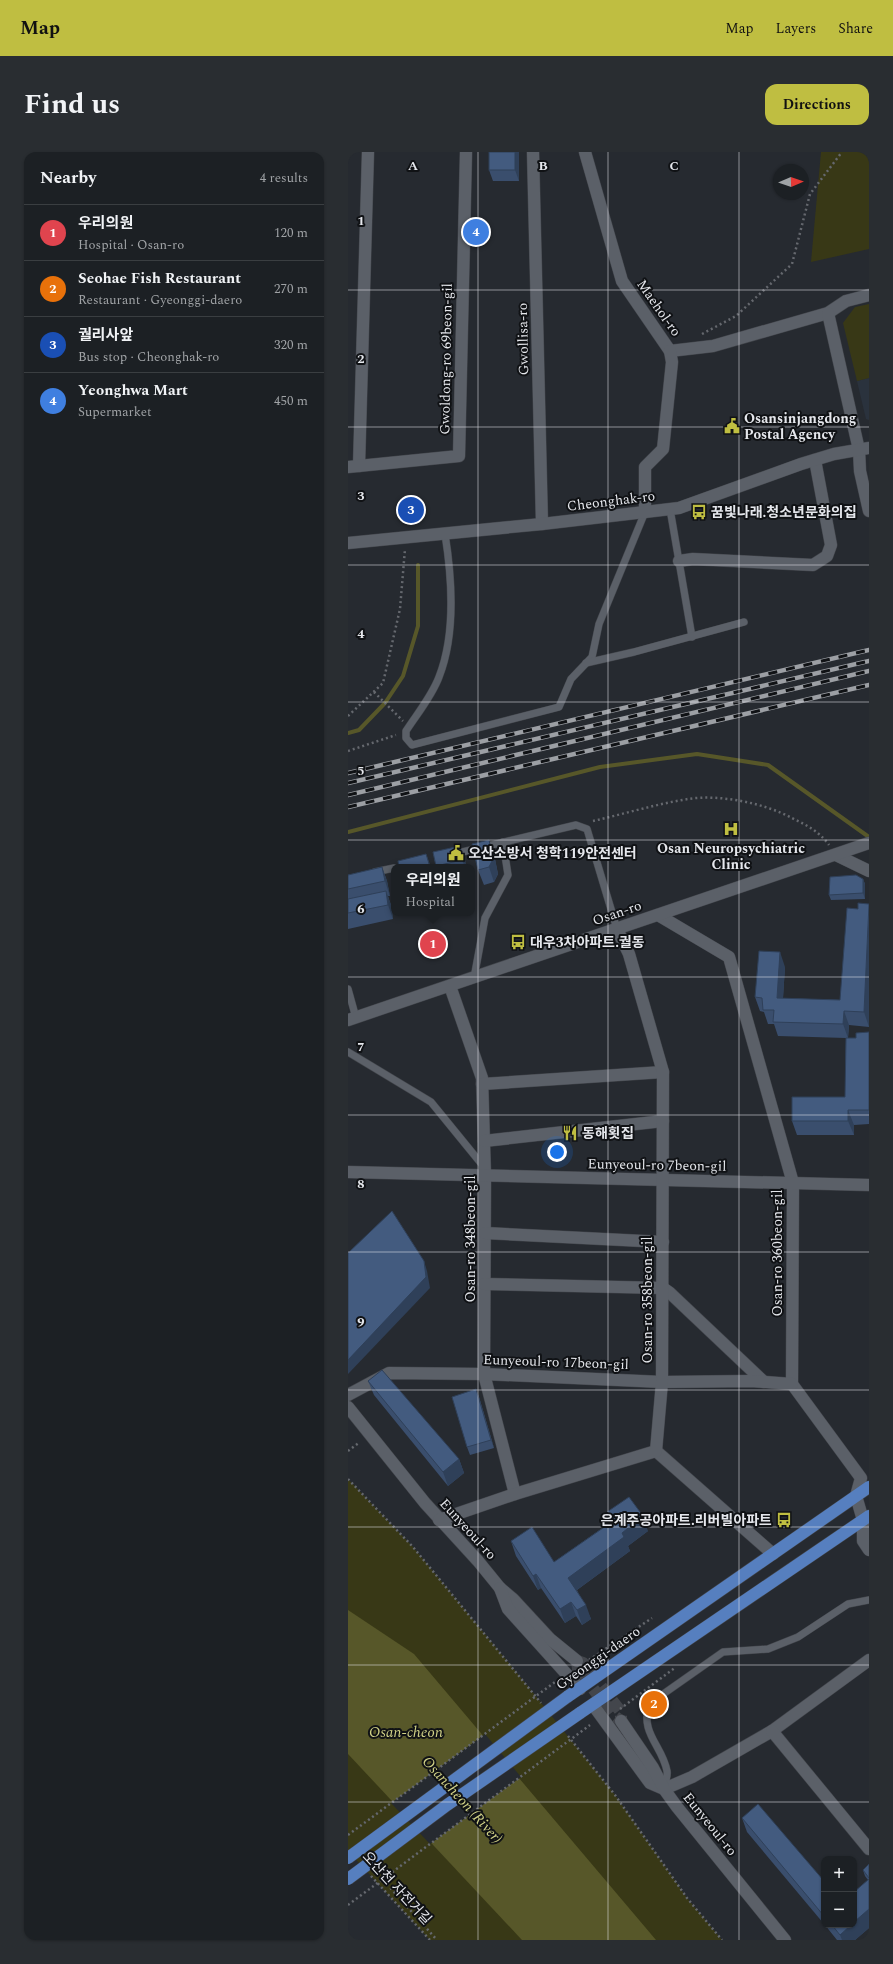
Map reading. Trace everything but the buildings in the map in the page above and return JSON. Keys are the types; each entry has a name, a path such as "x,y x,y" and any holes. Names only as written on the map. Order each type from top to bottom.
{"main road":[{"name":"Gyeonggi-daero","path":"348,1858 568,1697 869,1488"},
{"path":"348,1879 447,1805 866,1518"}],"street":[{"path":"354,467 368,152"},
{"name":"Gwoldong-ro 69beon-gil","path":"354,467 459,456 466,152"},
{"name":"Gwollisa-ro","path":"533,152 542,524"},
{"name":"Maehol-ro","path":"585,152 622,281 670,351 713,346 828,313 846,301 869,295"},
{"path":"828,313 864,449 860,471 869,511"},
{"path":"645,512 645,467 663,449 672,362 670,351"},
{"name":"Cheonghak-ro","path":"348,543 542,524 679,508 815,460 834,454 864,449"},
{"path":"679,561 693,559 813,565 827,556 831,545 815,460"},
{"name":"Osan-ro","path":"352,1019 869,843"},
{"path":"836,855 869,871"},
{"name":"Osan-ro 360beon-gil","path":"658,915 729,957 792,1183 792,1384"},
{"name":"Osan-ro 358beon-gil","path":"617,929 629,954 663,1072 664,1180 662,1382 656,1451"},
{"name":"Osan-ro 348beon-gil","path":"450,986 482,1078 485,1172 484,1374 515,1494"},
{"path":"482,1084 663,1072"},
{"path":"484,1142 663,1121"},
{"name":"Eunyeoul-ro 7beon-gil","path":"348,1172 485,1172 664,1180 869,1185"},
{"path":"485,1233 663,1242"},
{"path":"484,1284 663,1288 764,1382"},
{"name":"Eunyeoul-ro 17beon-gil","path":"348,1395 389,1373 484,1374 662,1382 764,1382 792,1384"},
{"path":"792,1384 861,1478 856,1496 866,1518 863,1541 869,1550"},
{"name":"Eunyeoul-ro","path":"348,1407 439,1520 478,1561 500,1588 513,1598 550,1639 582,1661"},
{"path":"439,1520 515,1494 656,1451 773,1554"},
{"path":"500,1588 508,1609 580,1689"},
{"path":"593,1705 650,1783 664,1789 692,1777 772,1731 869,1660"},
{"name":"Eunyeoul-ro","path":"621,1721 677,1807 785,1940"},
{"path":"772,1731 869,1849"}],"lane":[{"path":"670,509 692,636"},
{"path":"445,534 450,571 451,598 446,647 439,677 406,732 406,738 412,745 559,707 571,679 592,657 599,624 645,512"},
{"path":"586,663 744,622"},
{"path":"449,855 576,825 587,829 617,929"},
{"path":"474,978 485,918 508,875 503,842"},
{"path":"371,873 391,869"},
{"path":"348,989 352,1019"},
{"path":"348,1052 431,1102 485,1172"},
{"path":"664,1789 668,1772 648,1729 646,1715 649,1704 723,1652 768,1649 798,1637 848,1604 869,1600"}],"path":[{"path":"701,335 736,316 792,264 810,194 842,152"},
{"path":"348,716 383,683 400,609 407,538"},
{"path":"374,692 397,715"},
{"path":"348,751 406,732"},
{"path":"576,825 690,799 724,799 759,804 787,815 812,828 824,838 836,855"},
{"path":"582,1661 652,1618"},
{"path":"348,1905 590,1725 605,1720 676,1667"},
{"path":"348,1835 567,1674"},
{"path":"374,1871 437,1940"},
{"name":"오산천 자전거길","path":"369,1874 430,1940"}],"shaded area":[{"path":"821,152 869,152 869,249 811,262"},
{"path":"869,304 869,378 857,381 843,323 855,307"},
{"path":"869,378 869,420 866,419 857,381"},
{"path":"348,1479 413,1547 526,1684 615,1795 687,1898 722,1940 430,1940 348,1851"}],"water":[{"name":"Osan-cheon","path":"348,1610 414,1654 656,1940 522,1940 348,1754"}],"pier":[{"path":"485,1734 521,1777 430,1844 391,1803"}],"waterway":[{"path":"348,733 359,730 385,703 403,676 418,626 418,565"},
{"path":"348,832 600,767 697,754 768,765 869,837"}],"tunnel":[{"path":"577,1661 583,1663 621,1712 621,1721 614,1716 578,1669 577,1661"}],"railway":[{"path":"348,773 869,650"},
{"path":"348,783 869,661"},
{"path":"348,795 869,671"},
{"path":"348,807 869,685"}],"place":[{"name":"Yeonghwa Mart","path":"476,232"},
{"name":"Osansinjangdong Postal Agency","path":"732,426"},
{"name":"궐리사앞","path":"411,510"},
{"name":"꿈빛나래.청소년문화의집","path":"699,512"},
{"name":"Osan Neuropsychiatric Clinic","path":"731,829"},
{"name":"오산소방서 청학119안전센터","path":"456,853"},
{"name":"대우3차아파트.궐동","path":"518,942"},
{"name":"우리의원","path":"433,944"},
{"name":"동해횟집","path":"570,1133"},
{"name":"은계주공아파트.리버빌아파트","path":"784,1520"},
{"name":"Seohae Fish Restaurant","path":"654,1704"}],"water label":[{"name":"Osancheon (River)","path":"462,1800"}]}
